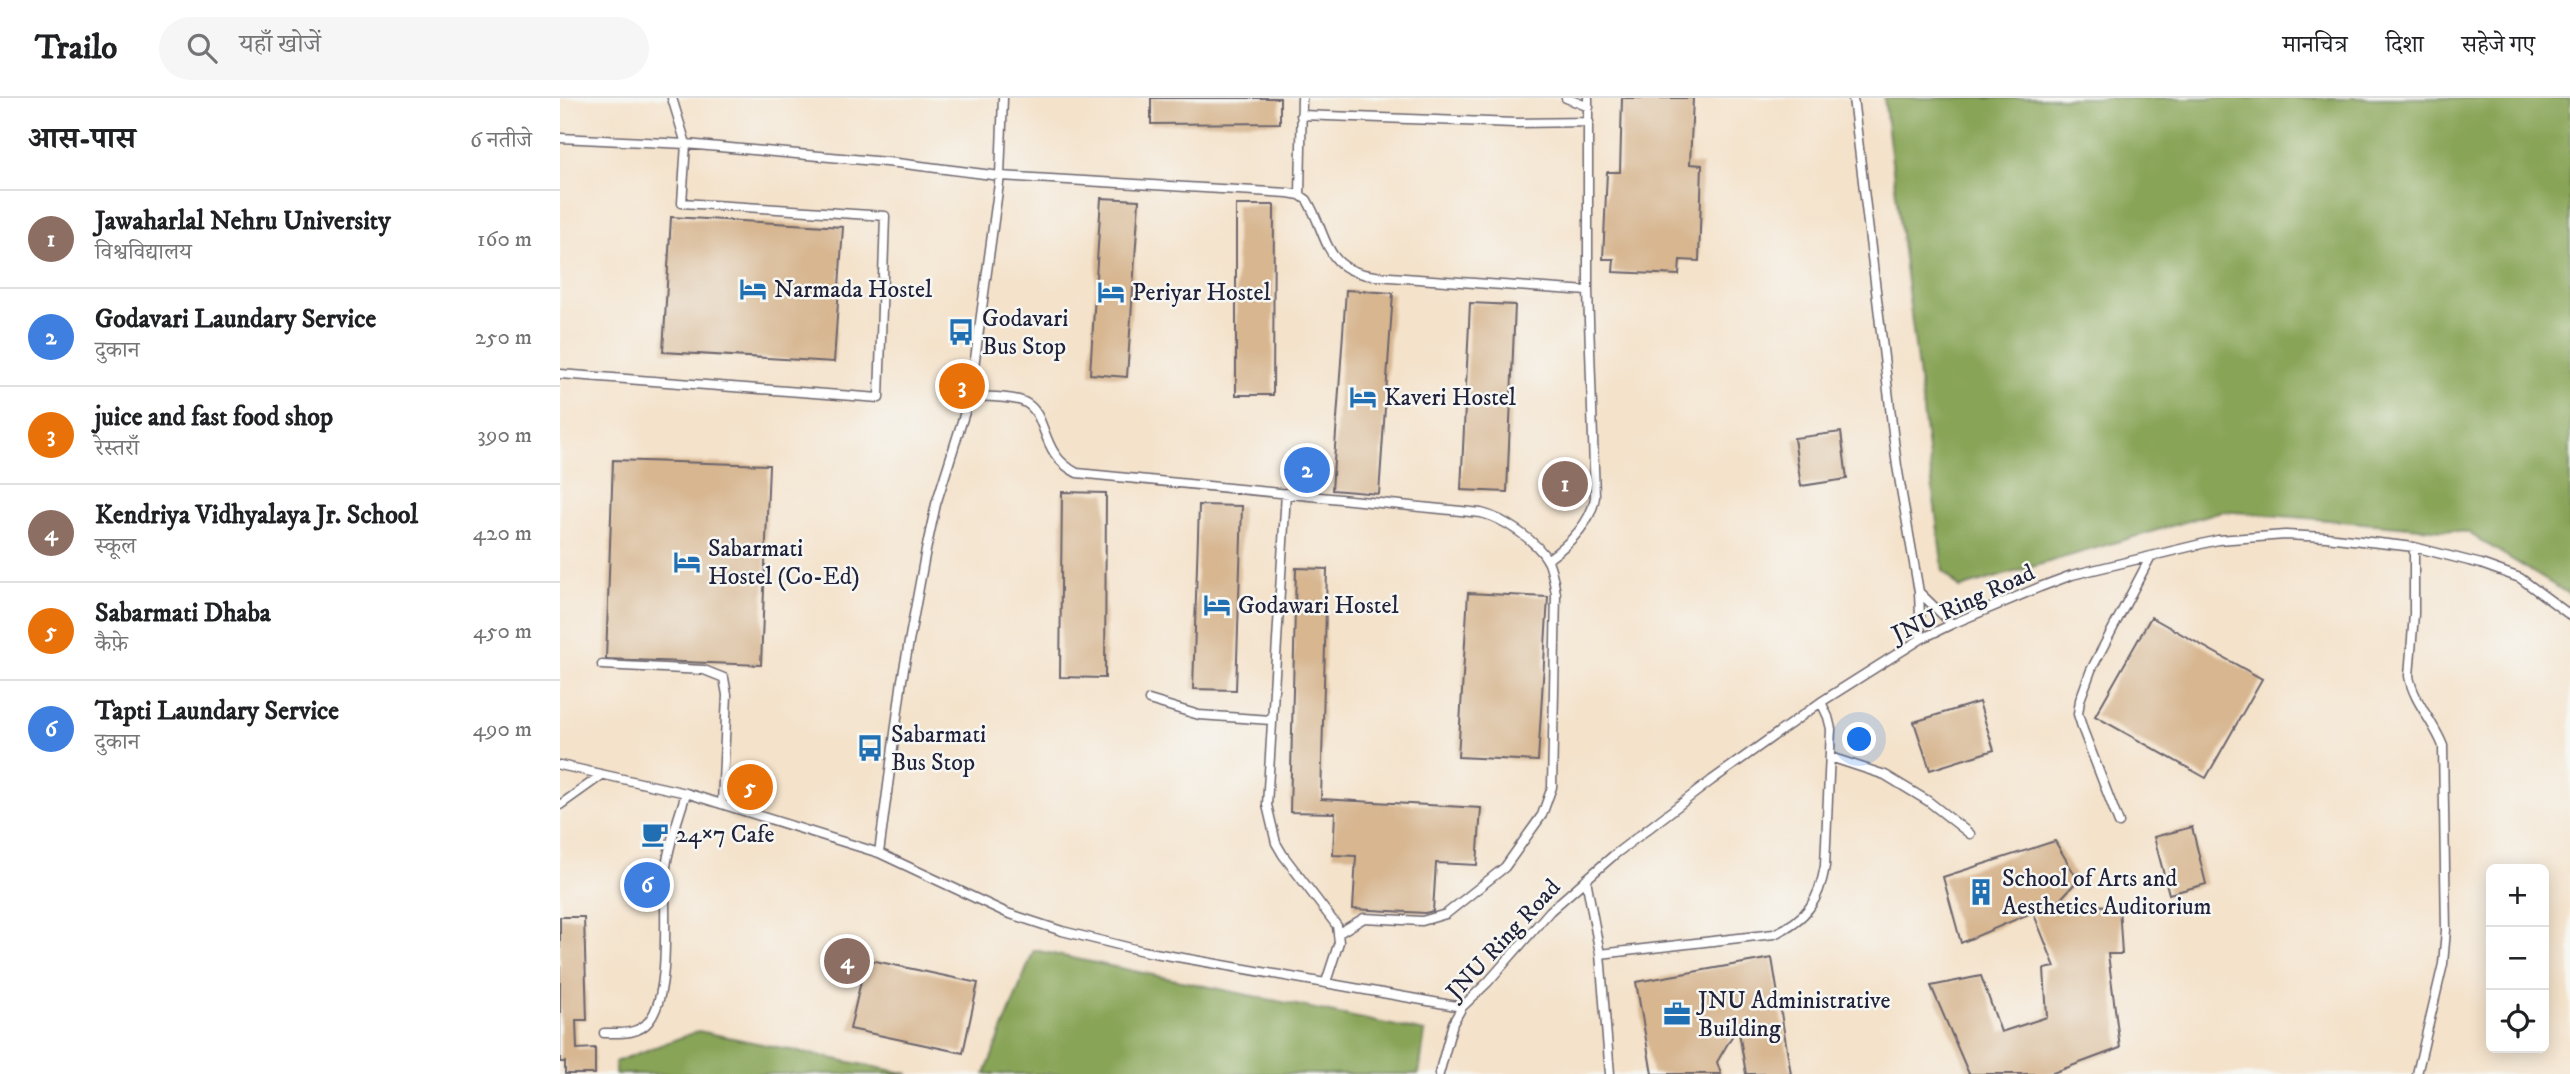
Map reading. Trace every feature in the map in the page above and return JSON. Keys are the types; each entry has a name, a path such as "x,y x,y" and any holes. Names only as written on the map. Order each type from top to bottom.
{"lane":[{"path":"560,373 879,398 885,216 682,203 686,144 672,98"},
{"path":"879,853 902,680 925,555 936,503 970,396 1000,176 1003,98"},
{"path":"1301,98 1300,195 1312,209 1329,249 1350,271 1376,276 1588,291"},
{"path":"1547,560 1579,532 1594,509 1595,497 1588,291 1590,122 1588,103 1566,98"},
{"path":"1853,98 1897,466 1919,592 1921,639"},
{"path":"1301,115 1515,123 1590,122"},
{"path":"560,138 686,144 897,163 1000,176 1300,195"},
{"path":"970,396 1020,400 1028,404 1035,412 1053,454 1067,468 1077,473 1496,516 1511,526 1547,560 1556,594 1552,787 1542,815 1504,867 1446,914 1422,921 1364,918 1339,933"},
{"path":"1286,493 1267,805 1276,843 1337,926 1339,942 1326,982"},
{"name":"JNU Ring Road","path":"1439,1074 1453,1023 1462,1007 1488,982 1550,911 1586,879 1712,780 1821,702 1921,639 2072,575 2218,540 2285,535 2326,537 2414,547 2462,558 2520,578 2570,615"},
{"path":"2414,547 2414,614 2409,676 2411,686 2443,746 2446,930 2443,964 2417,1074"},
{"path":"2119,823 2078,714 2091,670 2151,556"},
{"path":"1919,592 1952,624"},
{"path":"602,665 704,670 724,678 727,695 722,804"},
{"path":"1149,700 1199,715 1272,720"},
{"path":"1600,954 1774,934 1791,926 1809,910 1821,888 1825,866 1831,729 1821,702"},
{"path":"1830,757 1885,775 1928,802 1970,834"},
{"path":"560,765 686,793 879,853 1007,913 1062,931 1143,951 1462,1007"},
{"path":"560,806 602,775"},
{"path":"604,1033 632,1032 648,1023 659,1004 663,976 666,865 686,793"},
{"path":"1586,879 1600,954 1610,1074"}],"green space":[{"path":"1884,98 2570,98 2570,595 2467,532 2222,511 1960,588 1943,571"},
{"path":"1034,950 1425,1032 1419,1074 985,1074"},
{"path":"698,1031 909,1074 615,1074 615,1062"}],"building":[{"path":"1151,98 1280,98 1280,123 1151,124"},
{"path":"1622,98 1693,98 1690,164 1702,165 1699,261 1680,260 1679,275 1613,272 1614,259 1603,259 1607,172 1620,172"},
{"path":"1101,198 1139,200 1127,377 1090,374"},
{"path":"1236,205 1274,205 1273,395 1236,395"},
{"name":"Narmada Hostel","path":"671,217 843,227 834,362 663,352"},
{"path":"1346,290 1393,293 1379,494 1332,490"},
{"path":"1470,303 1515,305 1507,492 1461,490"},
{"path":"1841,432 1847,479 1801,486 1794,438"},
{"name":"Sabarmati Hostel (Co-Ed)","path":"613,460 769,465 761,665 606,659"},
{"path":"1062,492 1106,493 1105,678 1060,677"},
{"path":"1199,505 1242,506 1236,690 1193,689"},
{"path":"1296,568 1327,569 1321,799 1481,808 1477,865 1436,863 1433,911 1425,913 1353,909 1356,856 1333,855 1335,813 1290,812"},
{"path":"1468,593 1548,597 1538,761 1458,757"},
{"path":"2151,617 2262,679 2206,778 2095,716"},
{"path":"1979,702 1994,750 1930,770 1914,722"},
{"path":"2192,827 2206,884 2169,894 2154,837"},
{"path":"2055,841 2078,880 2055,905 2119,906 2122,954 2108,954 2120,1048 2050,1074 1969,1074 1931,986 1981,976 2001,1032 2047,1017 2044,969 2055,967 2033,912 1961,943 1943,877"},
{"path":"560,917 584,917 587,1020 576,1020 577,1049 595,1048 595,1074 565,1074 565,1062 560,1062"},
{"name":"JNU Administrative Building","path":"1772,958 1791,1074 1746,1074 1738,1026 1717,1062 1721,1074 1652,1074 1636,982"},
{"path":"866,959 978,983 963,1053 850,1029"}],"place":[{"name":"Narmada Hostel","path":"753,289"},
{"name":"Periyar Hostel","path":"1111,292"},
{"name":"Godavari Bus Stop","path":"961,332"},
{"name":"juice and fast food shop","path":"962,386"},
{"name":"Kaveri Hostel","path":"1363,397"},
{"name":"Godavari Laundary Service","path":"1307,470"},
{"name":"Jawaharlal Nehru University","path":"1565,484"},
{"name":"Sabarmati Hostel (Co-Ed)","path":"687,562"},
{"name":"Godawari Hostel","path":"1217,605"},
{"name":"Sabarmati Bus Stop","path":"870,748"},
{"name":"Sabarmati Dhaba","path":"750,787"},
{"name":"24×7 Cafe","path":"655,834"},
{"name":"Tapti Laundary Service","path":"647,885"},
{"name":"School of Arts and Aesthetics Auditorium","path":"1981,892"},
{"name":"Kendriya Vidhyalaya Jr. School","path":"847,961"},
{"name":"JNU Administrative Building","path":"1677,1014"}]}
